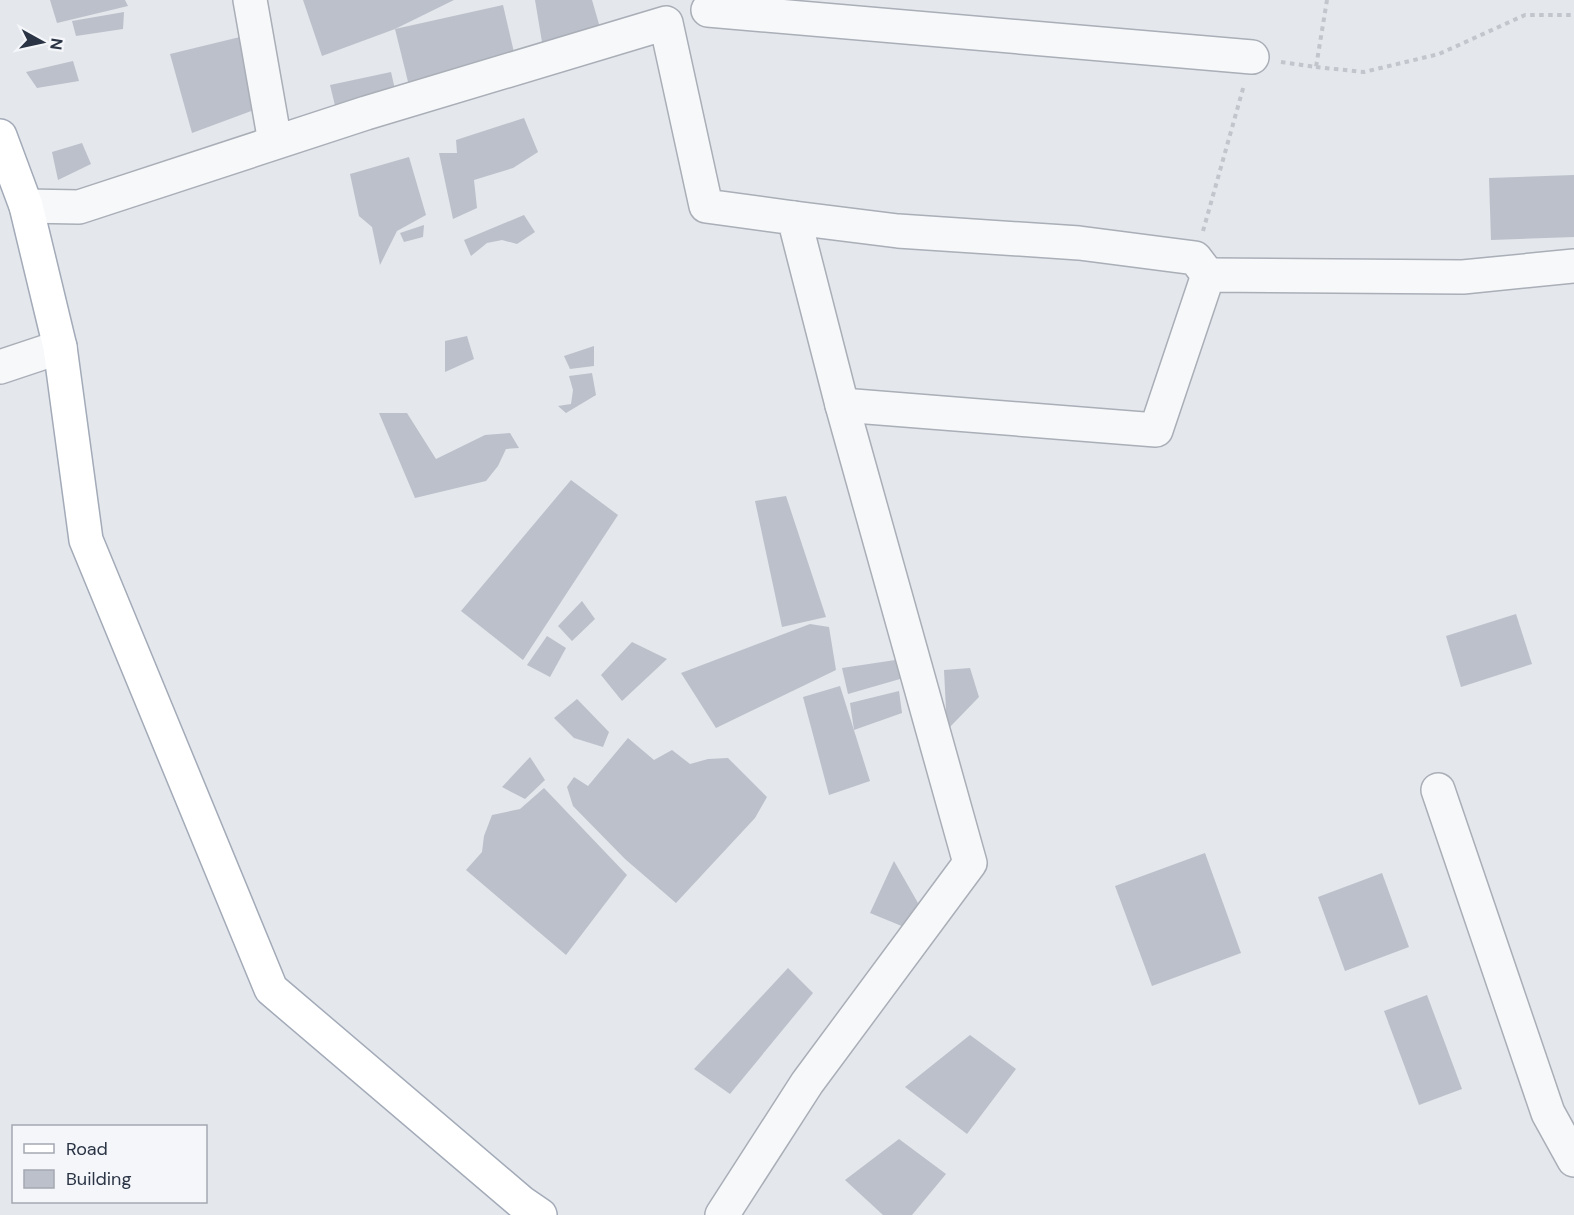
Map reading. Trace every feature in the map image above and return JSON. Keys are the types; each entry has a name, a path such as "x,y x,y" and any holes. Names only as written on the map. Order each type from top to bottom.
{"main road":[{"path":"0,136 26,206 60,347 86,540 271,989 521,1202 540,1215"}],"street":[{"path":"250,0 275,142"},
{"path":"26,206 79,207 366,113 666,23 709,5 1252,57"},
{"path":"666,23 706,206 898,231 1079,243 1202,266 1463,277 1574,266"},
{"path":"722,1215 807,1083 970,863 842,405 794,218"},
{"path":"842,405 1156,430 1202,266"},
{"path":"0,367 60,347"},
{"path":"1438,790 1548,1113 1574,1160"}],"path":[{"path":"1316,67 1327,0"},
{"path":"1202,266 1252,57 1364,72 1439,54 1525,15 1574,15"}],"building":[{"path":"50,0 125,0 128,6 57,23"},
{"path":"303,0 454,0 395,29 322,56"},
{"path":"535,0 592,0 601,31 545,60"},
{"path":"503,5 519,74 413,102 395,29"},
{"path":"124,12 123,29 76,36 72,21"},
{"path":"244,36 265,106 192,133 170,54"},
{"path":"73,61 79,81 37,88 26,72"},
{"path":"391,72 399,107 340,126 330,85"},
{"path":"524,118 538,152 513,168 474,180 477,208 453,219 439,153 457,153 456,140"},
{"path":"82,143 91,164 58,180 52,152"},
{"path":"409,157 426,215 397,231 380,265 372,227 359,216 350,174"},
{"path":"1574,175 1574,237 1491,240 1489,178"},
{"path":"524,215 535,232 517,244 502,240 487,243 471,256 464,240"},
{"path":"424,225 423,237 404,242 400,233"},
{"path":"467,336 474,359 445,372 445,341"},
{"path":"594,346 594,366 570,369 564,356"},
{"path":"592,373 596,395 566,413 558,406 571,404 573,390 569,376"},
{"path":"379,413 407,413 436,459 485,435 510,433 519,448 506,449 498,466 486,481 415,498"},
{"path":"571,480 618,515 523,660 461,611"},
{"path":"786,496 826,617 782,627 755,501"},
{"path":"582,601 595,619 572,641 558,626"},
{"path":"1516,614 1532,664 1461,687 1446,636"},
{"path":"810,624 829,627 836,670 716,728 681,673"},
{"path":"547,636 566,648 550,677 527,665"},
{"path":"632,642 667,659 622,701 601,675"},
{"path":"902,659 900,679 848,694 842,668"},
{"path":"970,668 979,697 947,730 944,670"},
{"path":"840,686 870,781 829,795 803,697"},
{"path":"899,691 902,713 854,730 850,703"},
{"path":"577,699 609,732 603,747 574,738 554,718"},
{"path":"628,738 654,760 672,750 690,764 708,759 728,758 767,797 755,818 676,903 625,859 573,806 567,787 574,777 588,786"},
{"path":"530,757 545,780 525,799 502,787"},
{"path":"544,788 627,875 566,955 466,870 482,852 484,836 492,815 520,809"},
{"path":"1205,853 1241,953 1152,986 1115,886"},
{"path":"894,861 918,903 904,927 870,913"},
{"path":"1382,873 1409,947 1345,971 1318,897"},
{"path":"788,968 813,993 730,1094 694,1069"},
{"path":"1427,995 1462,1089 1419,1105 1384,1011"},
{"path":"970,1035 1016,1069 967,1134 905,1087"},
{"path":"899,1139 946,1174 912,1215 883,1215 845,1180"}]}
